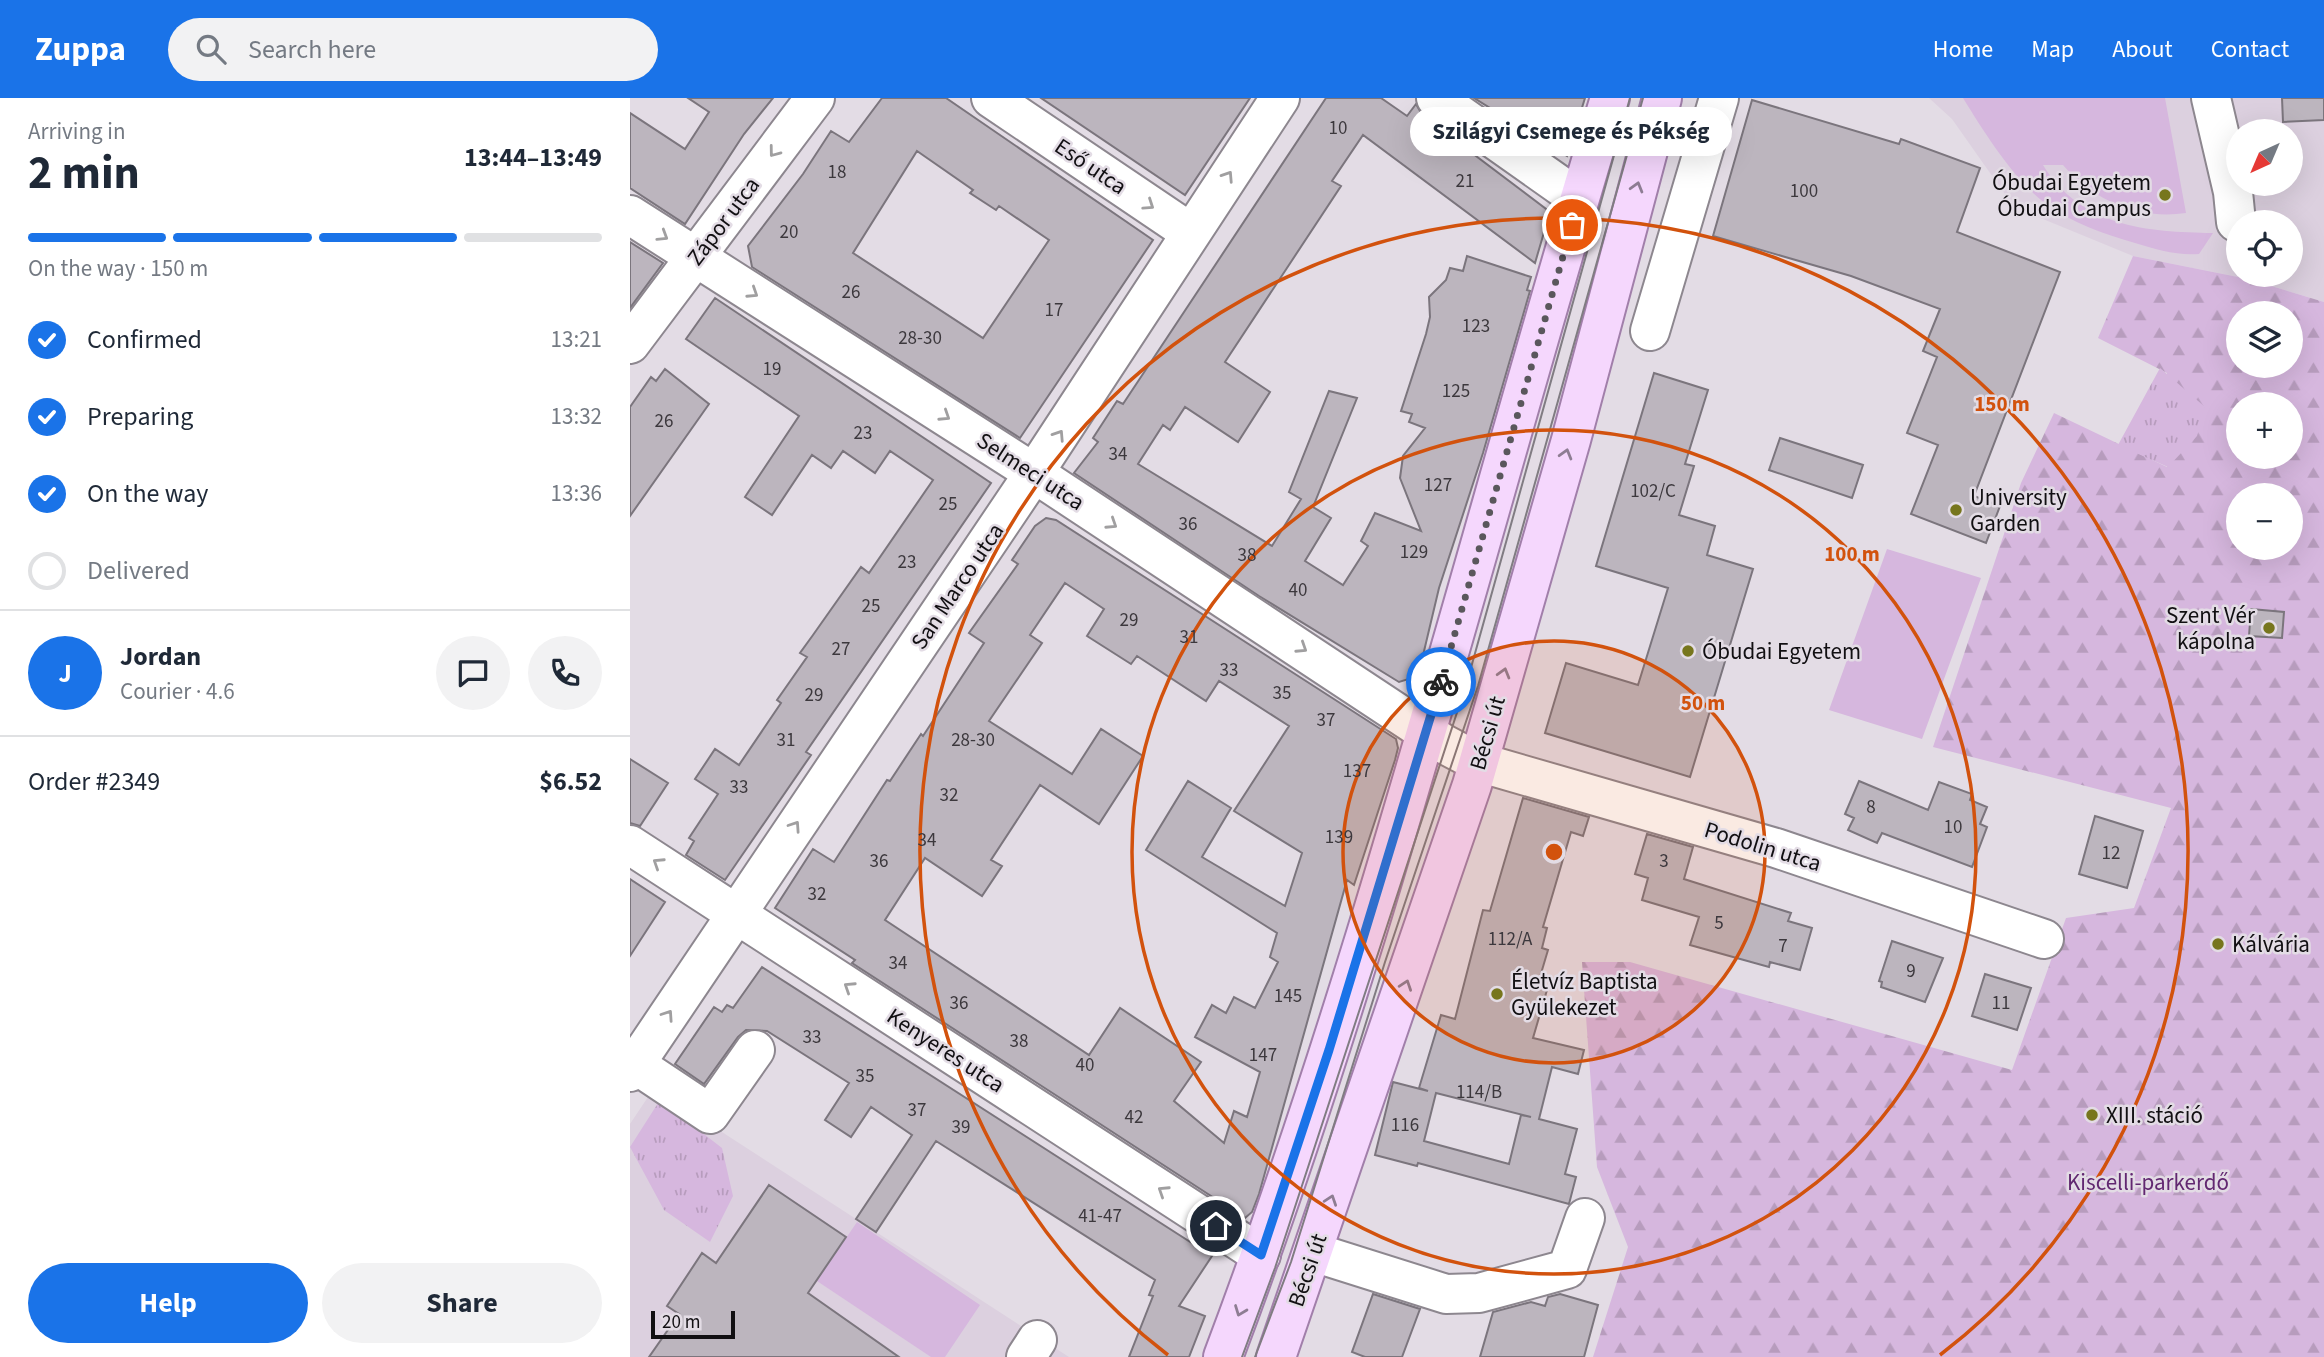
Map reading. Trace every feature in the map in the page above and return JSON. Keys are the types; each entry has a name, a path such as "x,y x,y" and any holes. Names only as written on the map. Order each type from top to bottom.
{"main road":[{"path":"1223,1357 1261,1255 1329,1050 1427,733 1610,98"},
{"name":"Bécsi út","path":"1276,1357 1406,986 1478,762 1571,440 1662,98"}],"street":[{"name":"Zápor utca","path":"630,344 815,98"},
{"name":"Eső utca","path":"991,98 1191,233"},
{"name":"San Marco utca","path":"632,1068 1034,473 1280,98"},
{"path":"1436,98 1579,199"},
{"path":"1650,331 1718,98"},
{"path":"2211,98 2235,210"},
{"name":"Selmeci utca","path":"630,215 1034,473 1427,733 1478,762"},
{"path":"1624,234 1675,247"},
{"name":"Podolin utca","path":"1478,762 1776,848 2044,939"},
{"name":"Kenyeres utca","path":"630,845 1261,1255"},
{"path":"632,1068 710,1114 755,1050"},
{"path":"1314,1252 1446,1294 1479,1293 1567,1269 1584,1218"}],"shaded area":[{"name":"Óbudai Egyetem Óbudai Campus","path":"1929,98 2324,98 2324,302 2274,287 2303,287 2303,210 2226,210 2226,275 2133,256 2014,207 1952,119"},
{"path":"654,1088 1069,1357 630,1357 630,1124"}],"green space":[{"path":"1963,98 2165,98 2186,213 2151,214 2119,205 2089,189 2063,165 2043,165 2076,202 2118,222 2164,231 2213,233 2199,254 2183,254 2123,240 2067,217 2046,204 2022,182 2000,155"},
{"name":"Kiscelli-parkerdő","path":"2133,256 2226,275 2226,287 2274,287 2324,302 2324,1357 1593,1357 1628,1247 1597,1167 1582,962 1630,962 2012,1070 2066,918 2134,908 2171,808 1933,747 2021,483 2054,413 2167,467 2167,373 2098,338"},
{"path":"2160,368 2205,407 2197,436 2168,467 2118,445"},
{"path":"1887,549 1981,578 1922,739 1829,710"},
{"path":"660,1100 722,1148 733,1196 710,1242 664,1210 630,1147"},
{"path":"857,1222 980,1305 945,1357 931,1357 817,1281"}],"building":[{"path":"688,98 773,98 744,134 685,224 630,188 630,113 685,149 709,112"},
{"path":"882,98 946,98 1153,240 1020,438 752,267 748,246 803,174 831,131 849,142","holes":["917,151 973,190 970,193 996,210 999,206 1049,240 983,338 853,253"]},
{"path":"1041,98 1250,98 1185,195"},
{"path":"1326,98 1381,98 1407,116 1416,104 1423,116 1550,212 1535,263 1363,135 1332,181 1341,186 1225,362 1270,392 1238,442 1185,407 1170,430 1163,425 1138,464 1272,546 1301,499 1289,492 1329,391 1357,398 1313,507 1331,518 1305,561 1343,585 1368,546 1361,541 1375,513 1421,531 1400,478 1403,456 1425,428 1409,422 1412,414 1401,411 1426,334 1430,317 1429,297 1446,280 1450,268 1463,271 1467,256 1531,277 1527,290 1530,291 1483,453 1439,588 1420,668 1412,678 1399,682 1259,596 1074,473 1098,442 1093,438 1117,401 1123,404"},
{"path":"1474,98 1585,98 1567,156"},
{"path":"2282,98 2324,98 2324,120 2283,119"},
{"path":"1752,100 1899,144 1901,139 1980,168 1957,232 2060,272 1974,496 2000,506 1986,543 1911,514 1938,445 1907,433 1937,357 1923,351 1940,309 1851,276 1713,236"},
{"path":"630,242 663,263 630,308"},
{"path":"715,298 991,483 806,752 811,755 725,880 686,855 694,841 689,838 718,794 695,779 715,749 739,765 781,703 777,700 807,657 800,653 861,567 869,573 933,480 890,451 875,473 843,451 831,468 812,455 772,515 745,497 799,416 686,339"},
{"path":"665,369 709,404 630,516 630,407 651,377 656,381"},
{"name":"Óbudai Egyetem","path":"1654,373 1708,390 1685,464 1694,466 1679,515 1715,526 1707,555 1753,569 1690,777 1545,733 1566,663 1638,685 1668,588 1596,566"},
{"path":"1780,438 1863,465 1852,498 1769,470"},
{"path":"1046,518 1056,520 1396,739 1398,748 1395,760 1354,885 1347,880 1259,1194 1252,1212 1245,1218 852,963 855,960 775,908 813,849 834,862 887,780 890,781 921,734 923,736 984,643 969,633 1018,564 1012,560 1035,526","holes":["1065,583 1104,609 1087,636 1131,664 1137,656 1206,701 1219,681 1289,726 1234,811 1302,853 1285,906 1202,857 1231,808 1188,781 1146,850 1277,933 1270,957 1278,962 1255,1008 1234,997 1226,1013 1212,1005 1195,1037 1260,1072 1247,1117 1234,1111 1224,1143 1174,1101 1201,1062 1120,1008 1089,1055 885,920 925,858 982,896 1002,866 991,860 1040,785 1099,824 1143,756 1101,729 1072,774 989,721 1042,643 1030,635"]},
{"name":"Szent Vér kápolna","path":"2251,609 2284,612 2282,638 2249,636"},
{"path":"630,759 668,783 640,826 630,823"},
{"path":"1859,781 1928,810 1939,782 1972,794 1970,800 1987,807 1980,824 1987,827 1972,867 1882,833 1877,843 1848,830 1854,818 1845,814"},
{"path":"1523,798 1589,817 1583,836 1571,832 1543,927 1547,928 1542,948 1548,950 1537,987 1547,990 1533,1038 1584,1050 1578,1074 1552,1067 1539,1119 1577,1129 1565,1174 1576,1177 1569,1204 1418,1163 1417,1166 1375,1155 1393,1082 1428,1091 1419,1088 1441,1015 1455,1019 1483,910 1490,911","holes":["1436,1093 1531,1117 1521,1115 1509,1164 1424,1141"]},
{"path":"2095,816 2143,831 2127,888 2079,874"},
{"path":"1647,834 1693,847 1684,879 1791,913 1788,921 1812,928 1800,970 1770,962 1769,967 1690,945 1699,917 1642,900 1648,878 1635,874"},
{"path":"630,879 665,902 630,956"},
{"path":"1892,941 1943,958 1925,1002 1881,987 1882,982 1879,981"},
{"path":"762,967 1212,1256 1179,1306 1205,1316 1189,1357 1129,1357 1153,1296 1149,1295 1155,1280 936,1141 876,1232 856,1219 912,1135 871,1107 851,1137 825,1120 849,1083 767,1031 746,1030 704,1084 675,1064 714,1007 722,1012 727,1005 733,1008"},
{"path":"1985,974 2031,988 2017,1030 1972,1016"},
{"path":"769,1185 846,1237 808,1293 899,1357 649,1357 679,1314 667,1306 702,1253 716,1263"},
{"path":"1373,1294 1420,1309 1402,1357 1365,1357 1352,1352"},
{"path":"1560,1294 1598,1305 1584,1357 1480,1357 1493,1312 1531,1302 1545,1306 1548,1297"}],"tram line":[{"path":"1242,1357 1275,1268 1467,682 1630,98"},
{"path":"1255,1357 1291,1262 1385,962 1478,686 1643,98"}],"way so far":[{"path":"1441,682 1572,225"}],"place":[{"name":"Óbudai Egyetem Óbudai Campus","path":"2165,195"},
{"name":"Szilágyi Csemege és Pékség","path":"1572,225"},
{"name":"University Garden","path":"1956,510"},
{"name":"Szent Vér kápolna","path":"2269,628"},
{"name":"Óbudai Egyetem","path":"1688,651"},
{"name":"Kálvária","path":"2218,944"},
{"name":"Életvíz Baptista Gyülekezet","path":"1497,994"},
{"name":"XIII. stáció","path":"2092,1115"}],"route":[{"path":"1216,1226 1261,1255 1329,1050 1441,682"}]}
